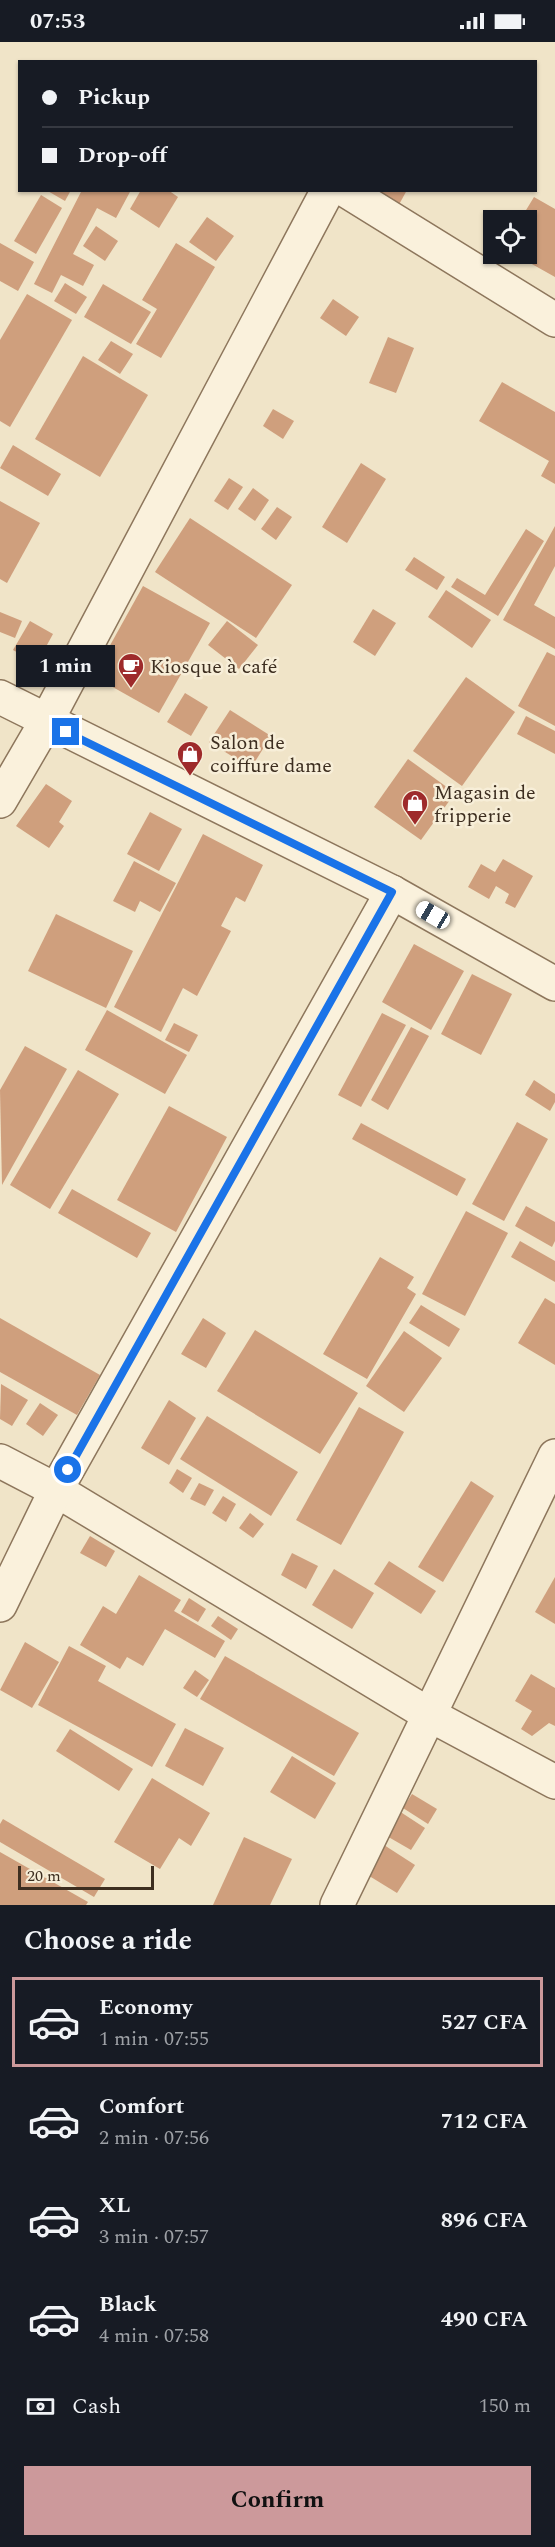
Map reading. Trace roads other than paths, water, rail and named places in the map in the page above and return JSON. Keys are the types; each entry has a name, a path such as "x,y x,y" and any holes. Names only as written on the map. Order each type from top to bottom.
{"street":[{"path":"0,801 46,722 327,192"},
{"path":"348,192 555,320"},
{"path":"0,697 46,722 392,892 555,984"},
{"path":"0,1605 56,1490 392,892"},
{"path":"337,1905 555,1456"},
{"path":"0,1461 56,1490 428,1714 555,1782"}],"place":[{"name":"Kiosque à café","path":"131,689"},
{"name":"Salon de coiffure dame","path":"190,777"},
{"name":"Magasin de fripperie","path":"415,826"}]}
